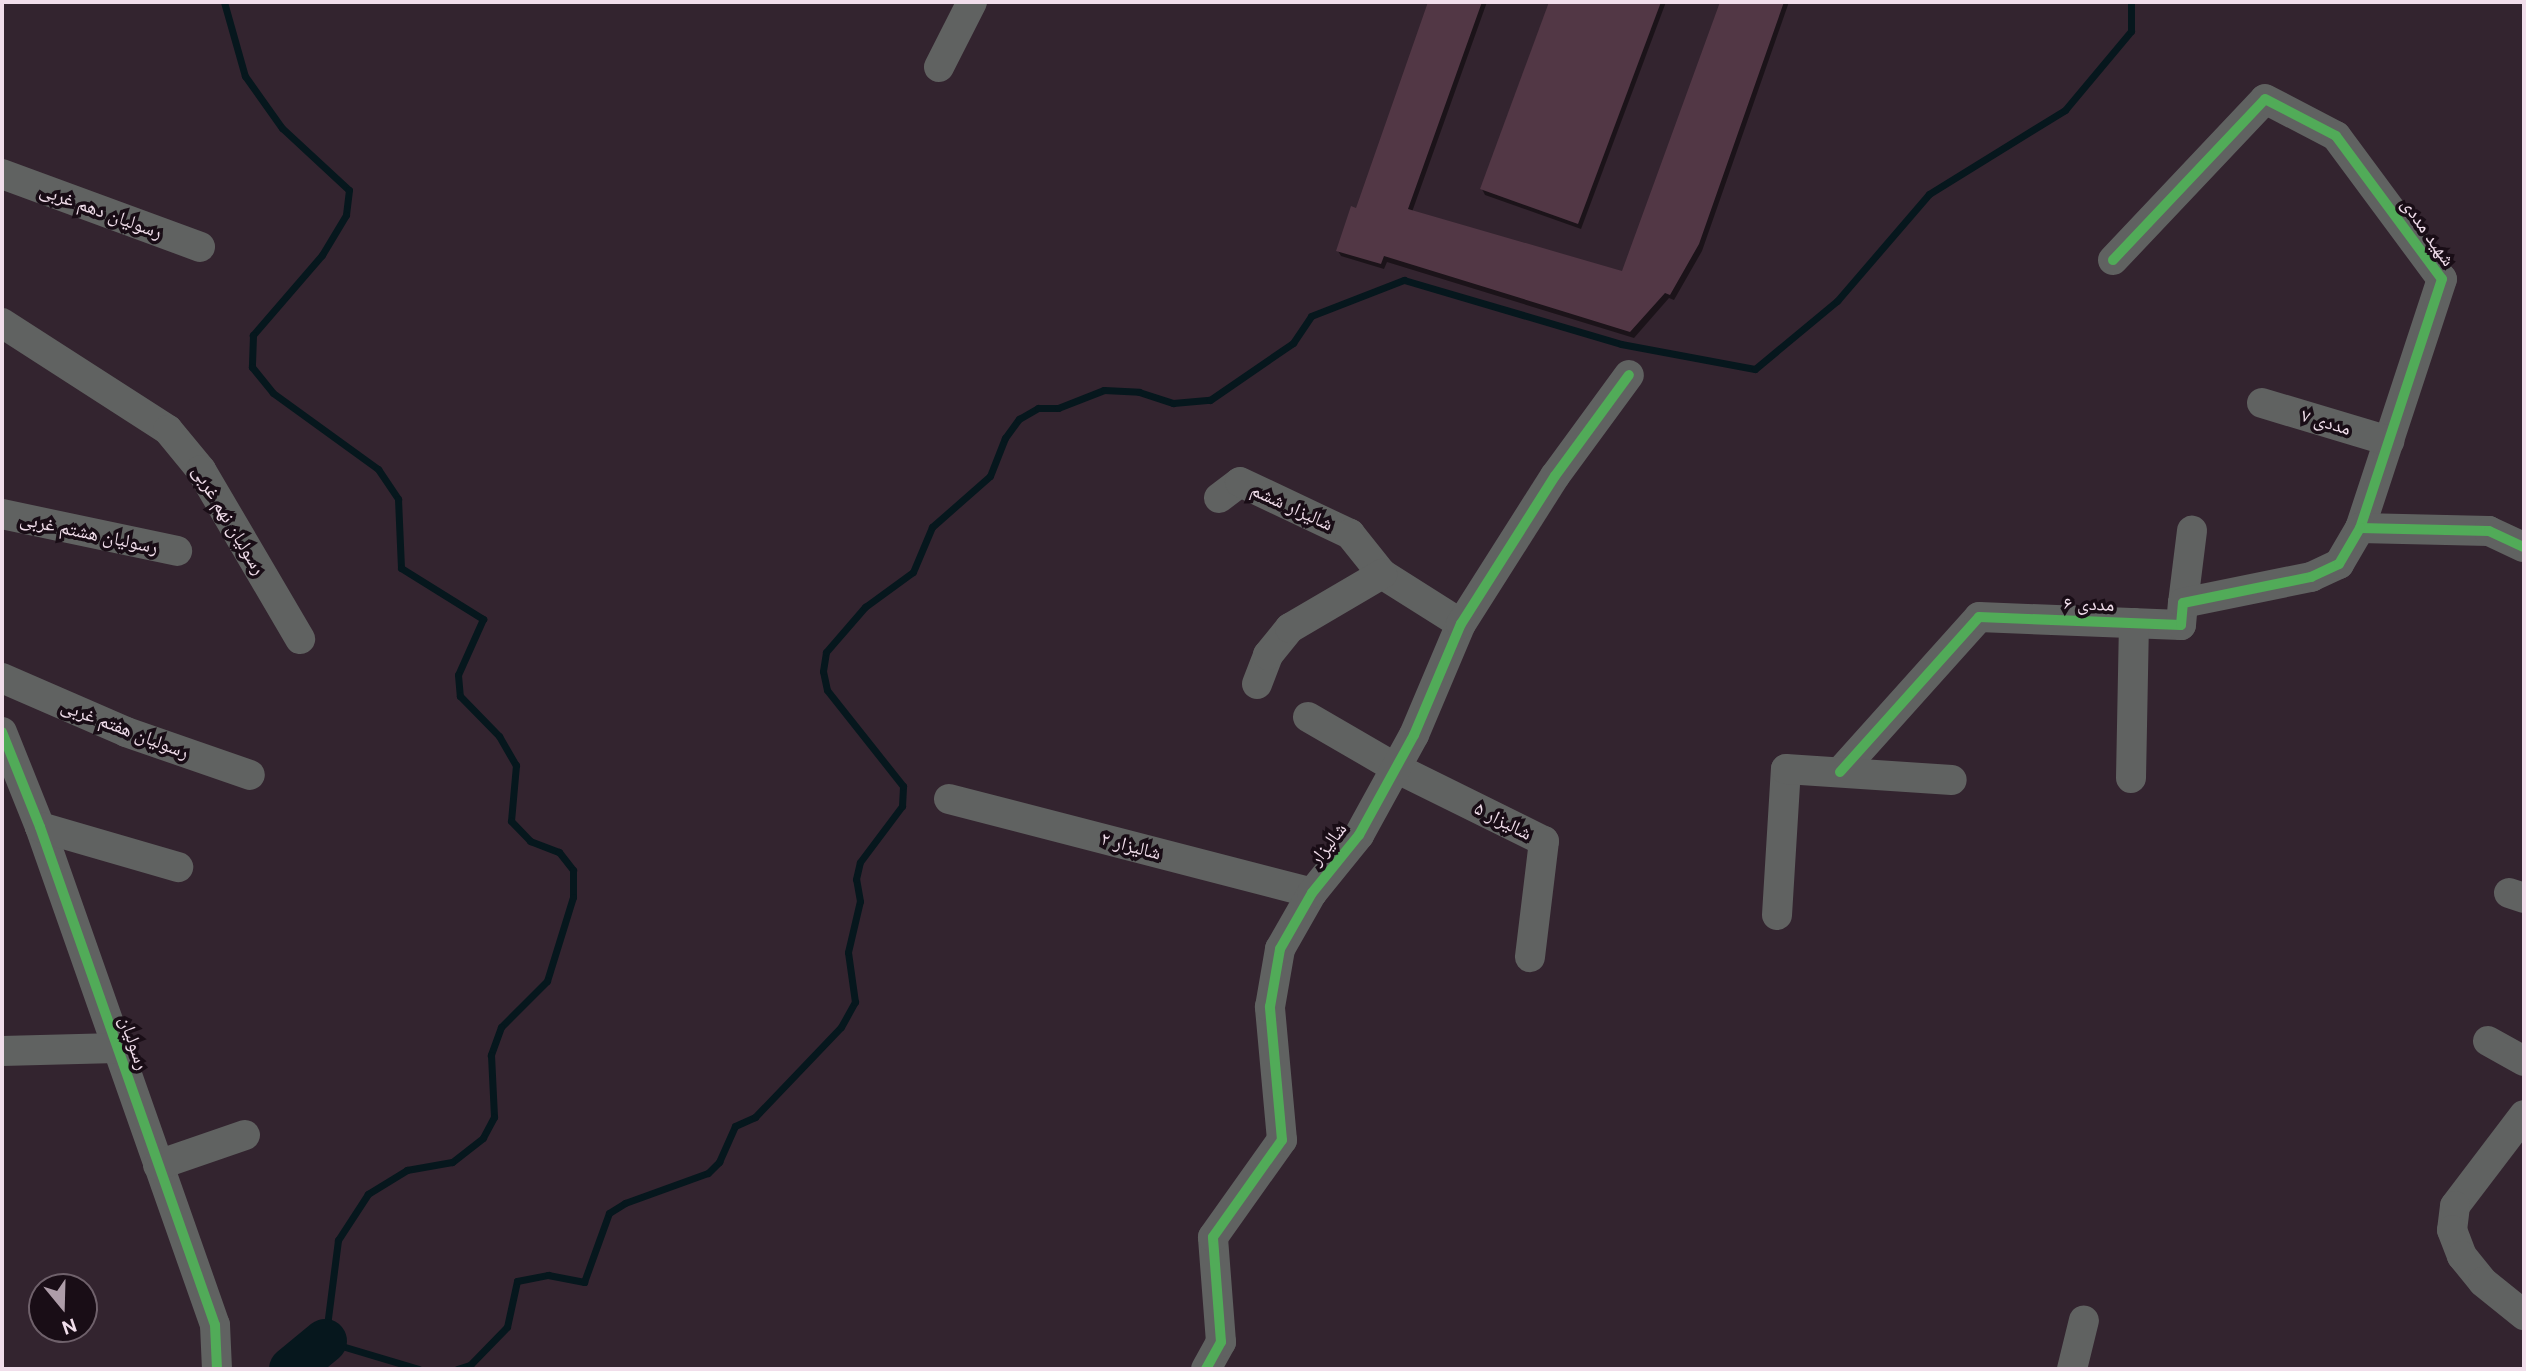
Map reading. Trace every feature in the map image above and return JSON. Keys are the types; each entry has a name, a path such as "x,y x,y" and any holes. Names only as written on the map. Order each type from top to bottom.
{"street":[{"path":"939,67 972,2"},
{"name":"شهید مددی","path":"2113,260 2265,99 2336,136 2442,279 2360,528"},
{"name":"رسولیان دهم غربی","path":"2,174 200,247"},
{"name":"رسولیان نهم غربی","path":"2,323 168,430 201,470 300,639"},
{"name":"شالیزار","path":"1206,1369 1221,1342 1213,1237 1282,1140 1270,1007 1280,949 1312,893 1359,835 1396,768 1461,624 1555,476 1629,375"},
{"name":"مددی ۷","path":"2262,403 2389,441"},
{"name":"شالیزار ششم","path":"1219,498 1240,482 1350,534 1382,575 1461,624"},
{"name":"رسولیان هشتم غربی","path":"2,514 177,551"},
{"path":"2192,531 2183,603 2311,577 2339,564 2360,528 2489,531 2524,547"},
{"path":"1257,684 1268,655 1290,628 1382,575"},
{"name":"مددی ۶","path":"1840,772 1979,617 2181,625 2183,603"},
{"path":"2131,778 2134,623"},
{"name":"رسولیان هفتم غربی","path":"2,678 126,732 250,775"},
{"path":"1308,717 1396,768"},
{"name":"رسولیان","path":"5,750 40,827 215,1325 217,1369"},
{"name":"شالیزار ۵","path":"1396,768 1544,841 1530,957"},
{"path":"1777,915 1786,769 1952,780"},
{"name":"شالیزار ۲","path":"949,799 1312,893"},
{"path":"40,827 178,867"},
{"path":"2488,1041 2524,1061"},
{"path":"2,1051 117,1048"},
{"path":"2524,1115 2455,1206 2452,1230 2462,1256 2483,1282 2524,1314"},
{"path":"158,1165 245,1135"},
{"path":"2072,1369 2084,1320"}],"building":[{"path":"1428,2 1482,2 1408,209 1622,271 1720,2 1784,2 1699,244 1670,295 1665,293 1630,332 1384,256 1381,264 1336,251 1351,206 1356,208"},
{"path":"1549,2 1661,2 1578,224 1480,189"}],"waterway":[{"path":"224,2 245,76 282,128 349,190 346,215 322,255 253,335 252,367 273,393 378,469 398,499 401,568 483,619 458,675 460,696 499,736 516,765 511,821 530,841 559,852 573,870 573,897 547,981 501,1027 491,1055 494,1117 483,1138 452,1162 407,1170 368,1194 338,1240 325,1341 419,1369"},
{"path":"457,1369 470,1365 507,1327 517,1281 548,1275 584,1282 609,1213 625,1203 708,1173 719,1162 735,1126 755,1117 841,1027 855,1002 848,952 860,901 856,879 860,862 902,806 903,786 827,690 823,671 826,652 865,607 913,572 932,527 990,476 1005,438 1019,419 1038,408 1058,408 1104,390 1139,392 1173,403 1210,400 1293,343 1311,316 1404,280 1621,344 1755,369 1837,301 1929,194 2065,110 2131,31 2131,2"},
{"path":"291,1369 325,1341"}],"cycle path":[{"path":"2113,260 2265,99 2336,136 2442,279 2360,528 2489,531 2524,547"},
{"path":"1206,1369 1221,1342 1213,1237 1282,1140 1270,1007 1280,949 1312,893 1359,835 1414,735 1461,624 1555,476 1629,375"},
{"path":"1840,772 1979,617 2181,625 2183,603 2311,577 2339,564 2360,528"},
{"path":"2,732 40,827 215,1325 217,1369"}]}
